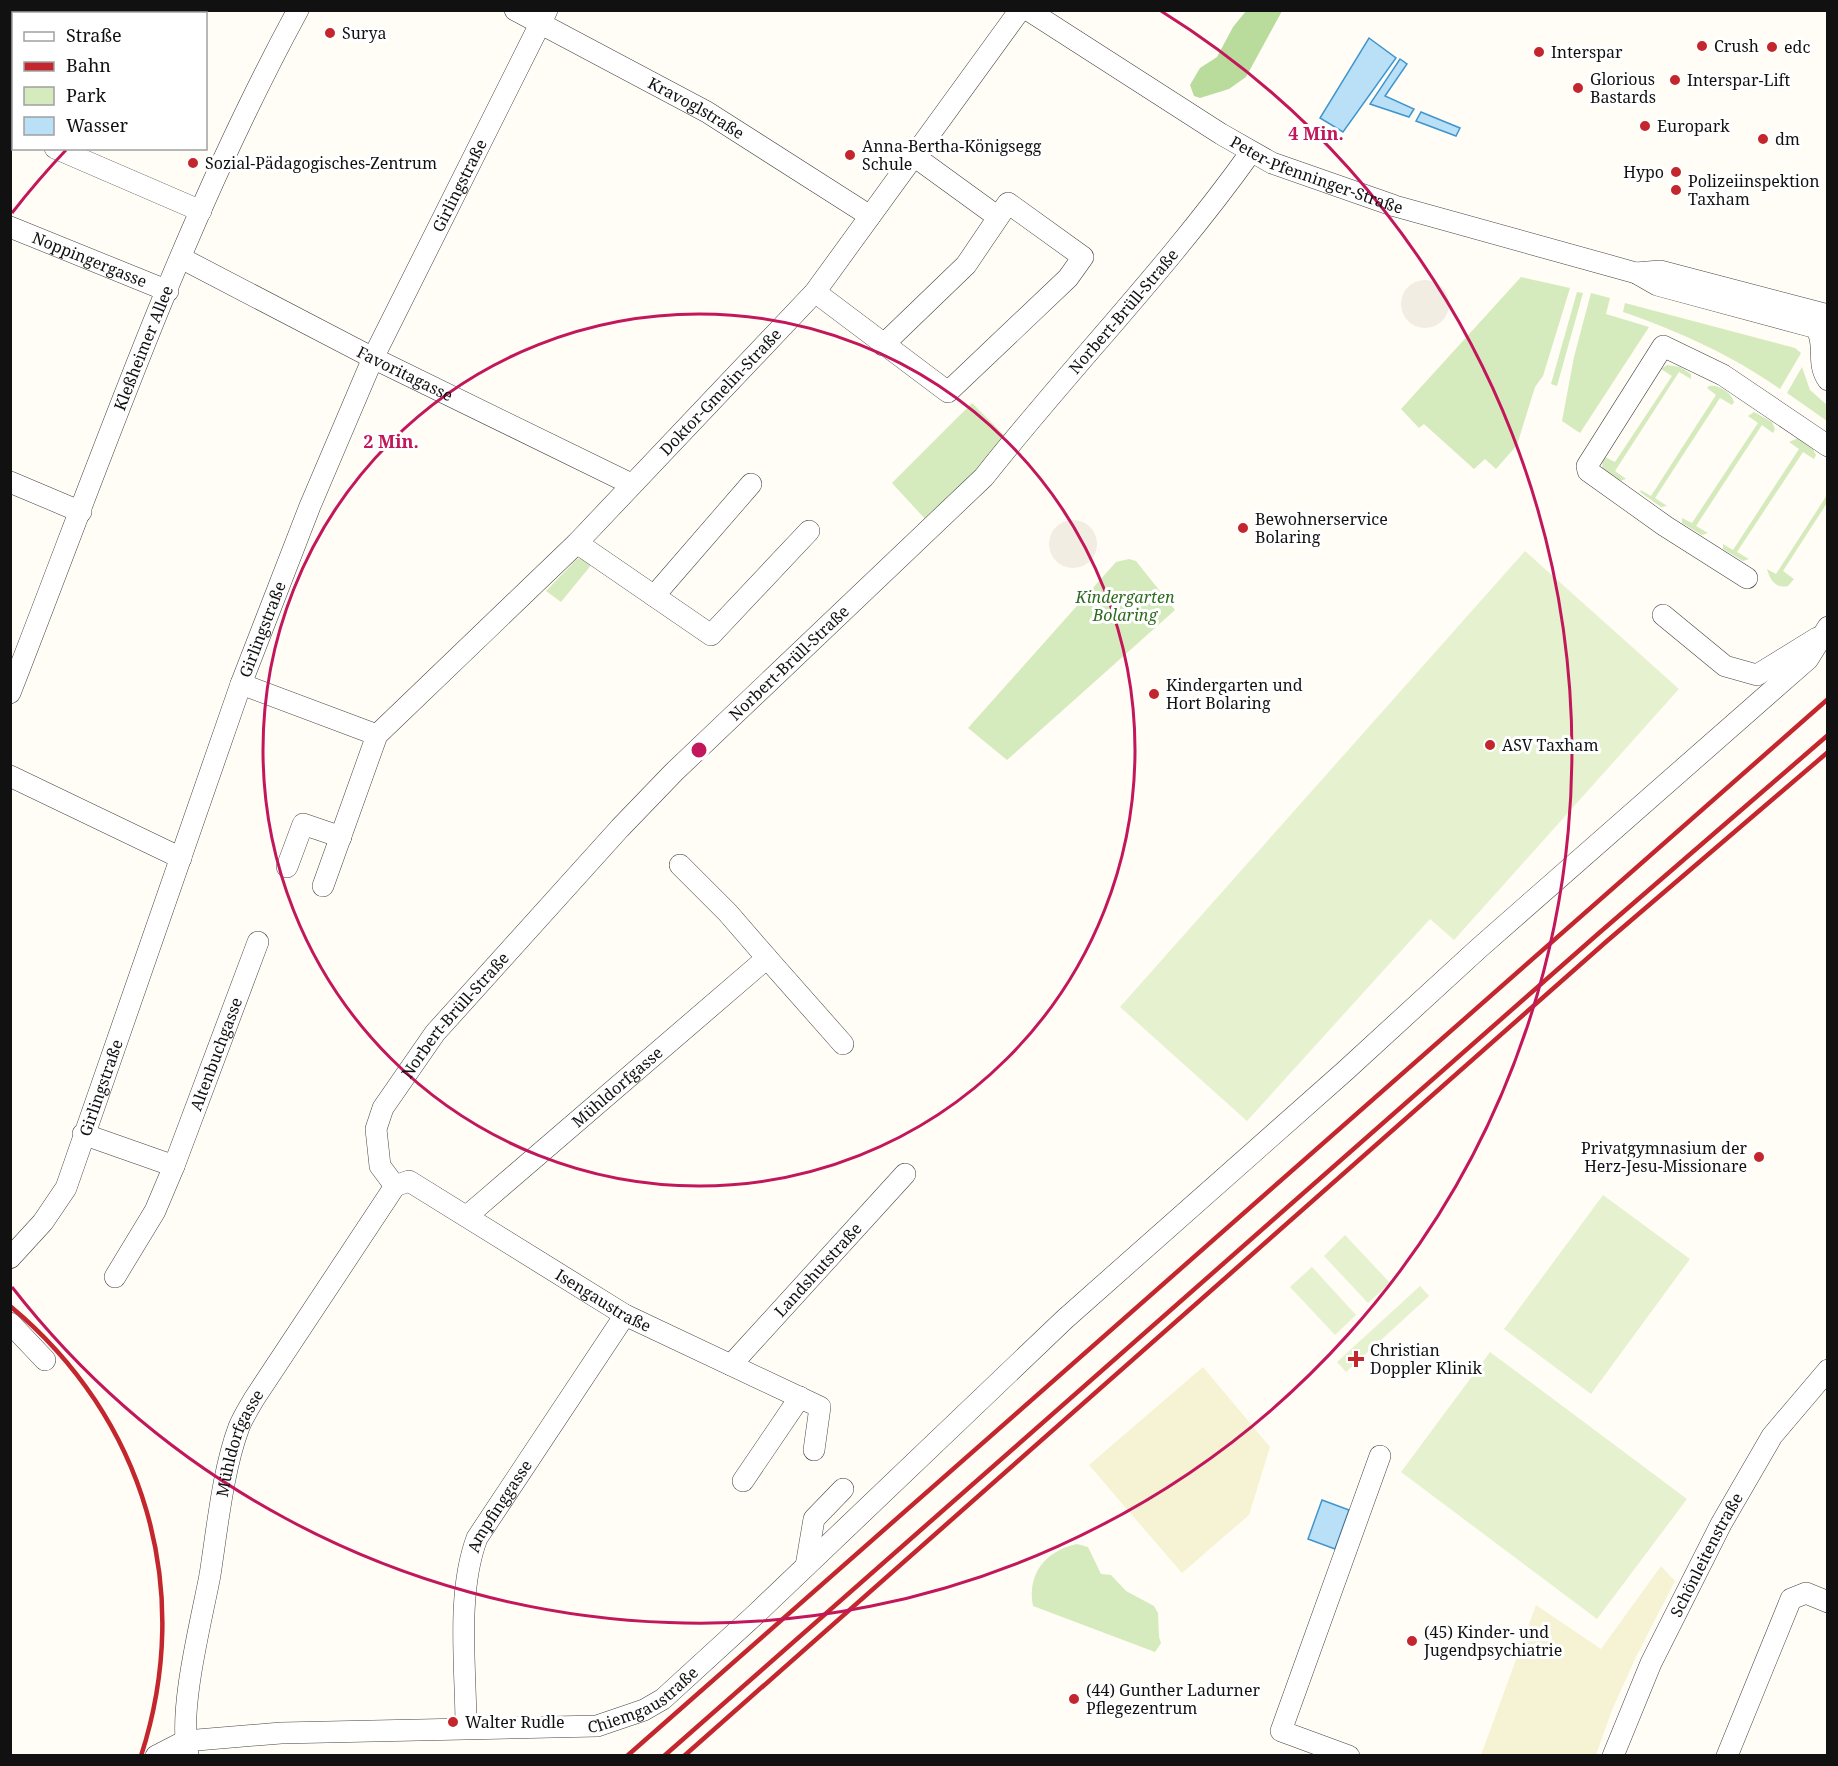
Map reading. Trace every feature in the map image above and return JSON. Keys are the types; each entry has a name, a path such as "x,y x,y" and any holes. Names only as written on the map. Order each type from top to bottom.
{"street":[{"name":"Kleßheimer Allee","path":"10,693 181,258 244,113 298,10"},
{"name":"Kravoglstraße","path":"515,10 543,17 706,112 870,216"},
{"name":"Doktor-Gmelin-Straße","path":"323,886 377,735 577,543 815,292 1020,10"},
{"name":"Peter-Pfenninger-Straße","path":"1028,10 1251,152 1299,175 1395,206 1636,273 1657,285 1824,325 1821,337 1820,366 1827,380"},
{"name":"Girlingstraße","path":"10,1258 43,1222 66,1188 241,684 310,506 374,358 543,17"},
{"path":"60,150 201,211"},
{"name":"Norbert-Brüll-Straße","path":"395,1186 380,1166 376,1129 383,1108 435,1033 620,828 674,772 984,477 1024,427 1178,250 1251,152"},
{"path":"914,156 998,217"},
{"path":"815,292 883,345 948,392 1068,278 1083,257 1008,203 966,265 883,345"},
{"name":"Noppingergasse","path":"10,227 168,291"},
{"name":"Favoritagasse","path":"181,258 374,358 631,484"},
{"path":"1747,578 1665,526 1588,471 1587,466 1663,346 1723,375 1827,446"},
{"path":"10,482 81,512"},
{"path":"654,596 751,484"},
{"path":"577,543 711,635 809,531"},
{"path":"1663,615 1725,666 1757,675 1824,631"},
{"name":"Chiemgaustraße","path":"187,1748 281,1733 597,1726 644,1710 663,1699 1065,1319 1336,1079 1478,949 1809,659 1824,631"},
{"path":"241,684 377,735"},
{"path":"10,776 181,858"},
{"path":"287,867 303,824 341,837"},
{"path":"680,865 728,913 843,1044"},
{"name":"Altenbuchgasse","path":"116,1277 155,1211 258,942"},
{"name":"Mühldorfgasse","path":"467,1216 767,958"},
{"path":"83,1134 174,1166"},
{"name":"Landshutstraße","path":"731,1365 905,1174"},
{"name":"Isengaustraße","path":"395,1186 410,1181 625,1315 820,1407 814,1450"},
{"name":"Mühldorfgasse","path":"187,1748 187,1711 200,1629 239,1427 254,1399 395,1186"},
{"name":"Ampfinggasse","path":"466,1728 465,1597 467,1573 477,1538 625,1315"},
{"path":"10,1323 45,1360"},
{"name":"Schönleitenstraße","path":"1613,1755 1651,1663 1721,1524 1772,1436 1827,1370"},
{"path":"742,1476 796,1395"},
{"path":"1349,1755 1281,1731 1380,1456"},
{"path":"806,1566 815,1510 843,1489"},
{"path":"1727,1755 1791,1599 1806,1593 1827,1602"},
{"path":"156,1755 187,1748"}],"shaded area":[{"path":"1420,280 1430,280 1445,290 1449,304 1448,313 1439,324 1430,328 1420,328 1405,318 1401,309 1401,299 1411,284"},
{"path":"1073,520 1090,527 1097,544 1090,561 1073,568 1056,561 1049,544 1056,527"},
{"path":"1203,1367 1270,1447 1249,1515 1182,1573 1089,1465"},
{"path":"1661,1566 1675,1581 1636,1657 1612,1710 1596,1755 1481,1755 1536,1605 1601,1649"}],"green space":[{"path":"1246,11 1282,11 1246,77 1229,89 1200,98 1194,96 1190,85 1200,68 1217,57 1233,27"},
{"path":"1521,277 1570,288 1543,376 1535,387 1517,445 1496,469 1485,459 1474,469 1424,424 1419,428 1401,409"},
{"path":"1577,292 1583,293 1557,386 1551,384"},
{"path":"1591,293 1610,298 1606,314 1649,327 1580,433 1562,421 1574,357"},
{"path":"1625,303 1795,348 1801,353 1780,389 1743,365 1704,345 1623,312"},
{"path":"1667,365 1680,367 1691,374 1691,379 1679,372 1615,471 1626,479 1620,481 1602,470 1603,456 1615,462 1672,376 1661,369"},
{"path":"1802,367 1810,390 1827,405 1827,421 1787,393"},
{"path":"1716,386 1724,390 1731,395 1734,402 1732,405 1720,398 1655,498 1667,506 1661,507 1640,492 1641,490 1651,496 1716,395 1707,388"},
{"path":"972,403 1008,439 926,520 892,483"},
{"path":"1754,412 1772,422 1775,429 1773,433 1762,425 1696,526 1708,533 1702,535 1682,523 1682,518 1692,523 1758,423 1748,416"},
{"path":"1798,438 1813,449 1816,455 1814,459 1803,452 1737,552 1749,559 1743,561 1723,549 1723,544 1733,550 1799,449 1789,442"},
{"path":"1827,495 1827,503 1783,571 1794,579 1788,586 1777,585 1767,569 1776,574"},
{"path":"1525,551 1679,689 1454,940 1430,919 1247,1121 1120,1007"},
{"path":"583,558 592,564 561,602 546,591 577,559"},
{"name":"Kindergarten Bolaring","path":"1129,559 1136,561 1175,610 1007,760 968,728 1116,562"},
{"path":"1603,1195 1690,1259 1591,1394 1504,1329"},
{"path":"1345,1235 1390,1283 1368,1303 1324,1256"},
{"path":"1312,1267 1356,1315 1335,1335 1290,1287"},
{"path":"1420,1286 1429,1296 1346,1372 1337,1362"},
{"path":"1490,1352 1687,1499 1597,1619 1401,1472"},
{"path":"1077,1544 1088,1547 1101,1574 1111,1575 1126,1591 1154,1606 1158,1613 1161,1643 1155,1652 1033,1606 1033,1584 1041,1566 1056,1552"}],"water":[{"path":"1369,38 1396,58 1343,132 1320,118"},
{"path":"1400,59 1407,64 1385,96 1414,109 1409,117 1370,104"},
{"path":"1421,112 1460,128 1456,136 1416,121"},
{"path":"1322,1500 1349,1510 1335,1549 1308,1539"}],"railway":[{"path":"627,1756 1828,699"},
{"path":"664,1756 1599,933 1828,735"},
{"path":"684,1756 1607,941 1828,752"},
{"path":"10,1306 57,1351 95,1400 125,1454 146,1510 159,1570 162,1631 156,1693 141,1756"}],"place":[{"name":"Surya","path":"330,33"},
{"name":"Crush","path":"1702,46"},
{"name":"edc","path":"1772,47"},
{"name":"Interspar","path":"1539,52"},
{"name":"Interspar-Lift","path":"1675,80"},
{"name":"Glorious Bastards","path":"1578,88"},
{"name":"Europark","path":"1645,126"},
{"name":"dm","path":"1763,139"},
{"name":"Anna-Bertha-Königsegg Schule","path":"850,155"},
{"name":"Sozial-Pädagogisches-Zentrum","path":"193,163"},
{"name":"Hypo","path":"1676,172"},
{"name":"Polizeiinspektion Taxham","path":"1676,190"},
{"name":"Bewohnerservice Bolaring","path":"1243,528"},
{"name":"Kindergarten und Hort Bolaring","path":"1154,694"},
{"name":"ASV Taxham","path":"1490,745"},
{"name":"Privatgymnasium der Herz-Jesu-Missionare","path":"1759,1157"},
{"name":"Christian Doppler Klinik","path":"1356,1359"},
{"name":"(45) Kinder- und Jugendpsychiatrie","path":"1412,1641"},
{"name":"(44) Gunther Ladurner Pflegezentrum","path":"1074,1699"},
{"name":"Walter Rudle","path":"453,1722"}]}
